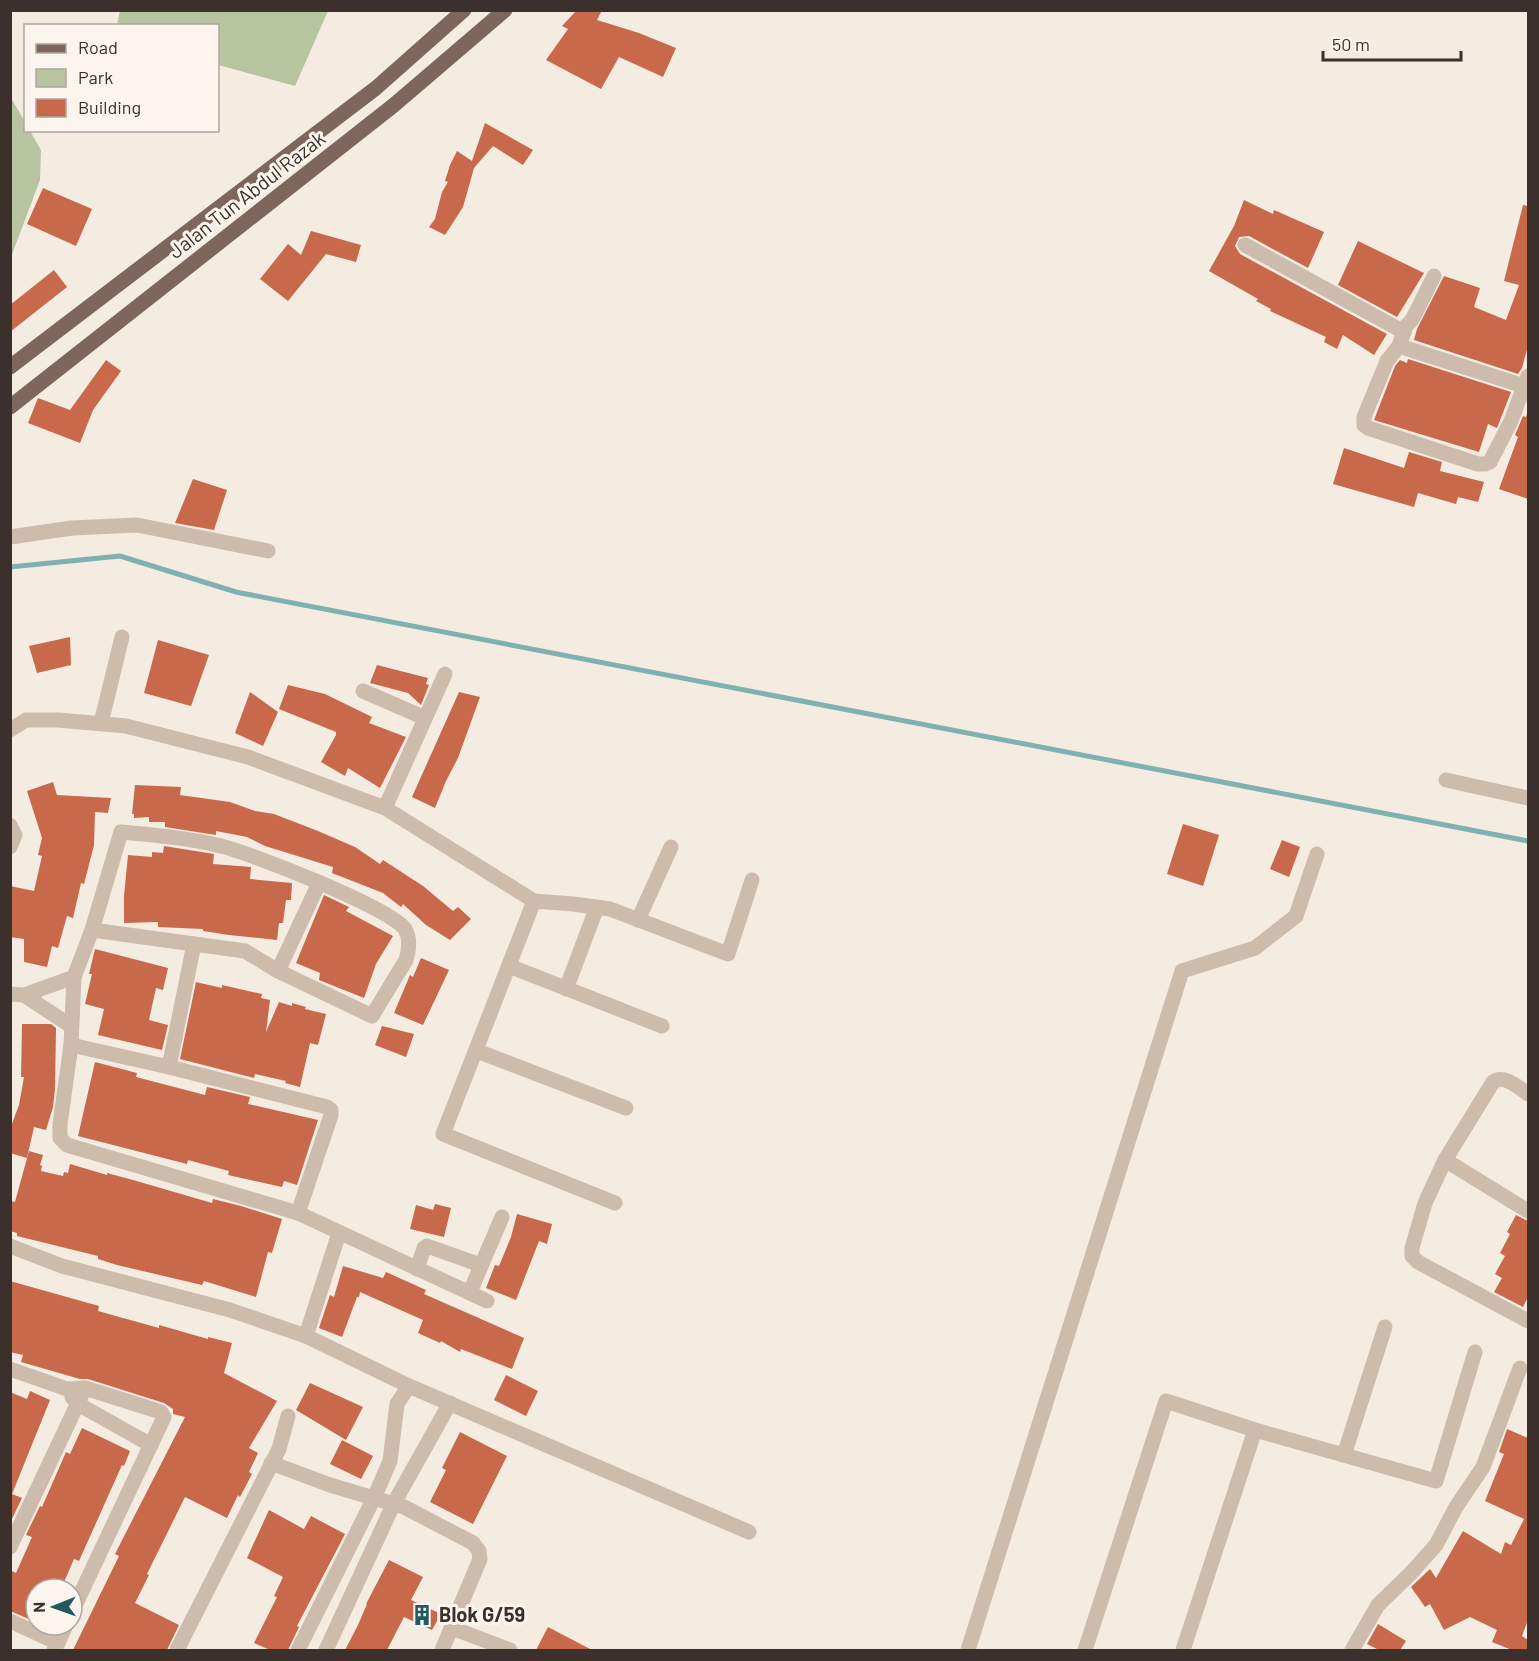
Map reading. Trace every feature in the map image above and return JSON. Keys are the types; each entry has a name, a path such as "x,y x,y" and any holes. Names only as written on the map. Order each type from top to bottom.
{"main road":[{"name":"Jalan Tun Abdul Razak","path":"10,367 376,88 464,10"},
{"name":"Jalan Tun Abdul Razak","path":"10,407 394,105 505,10"}],"street":[{"path":"1245,245 1402,339 1526,381 1511,421 1490,462 1485,464 1478,464 1364,425 1364,417 1387,361 1402,339 1434,276"},
{"path":"10,537 72,528 137,525 268,551"},
{"path":"101,723 122,637"},
{"path":"385,808 445,674"},
{"path":"363,691 426,718"},
{"path":"10,730 26,720 101,723 126,726 248,757 385,808 534,901 610,909 728,954 752,880"},
{"path":"1446,780 1528,798"},
{"path":"10,825 15,835 10,847"},
{"path":"92,930 245,951 278,970 372,1016 406,960 410,944 407,932 400,924 382,912 319,883 224,847 196,840 121,832 92,930 74,977 71,1045 60,1138 67,1145 298,1213 487,1301"},
{"path":"638,920 671,847"},
{"path":"968,1650 1182,971 1255,948 1296,916 1317,854"},
{"path":"278,970 319,883"},
{"path":"534,901 443,1134 615,1203"},
{"path":"566,988 597,908"},
{"path":"169,1067 194,944"},
{"path":"509,966 662,1026"},
{"path":"17,994 74,977"},
{"path":"17,994 71,1026"},
{"path":"71,1045 327,1107 331,1110 331,1115 298,1213"},
{"path":"477,1051 626,1108"},
{"path":"1528,1094 1505,1079 1495,1080 1445,1160 1425,1203 1412,1248 1412,1256 1418,1262 1528,1322"},
{"path":"1445,1160 1528,1211"},
{"path":"470,1292 502,1217"},
{"path":"306,1336 339,1233"},
{"path":"10,1246 62,1266 230,1310 306,1336 409,1386 749,1532"},
{"path":"417,1269 424,1248 427,1246 481,1265"},
{"path":"1344,1455 1385,1327"},
{"path":"1085,1650 1166,1401 1255,1430 1436,1480 1475,1352"},
{"path":"1352,1650 1378,1605 1436,1545 1456,1507 1483,1467 1520,1368"},
{"path":"10,1369 67,1389 85,1388 161,1412 163,1421 84,1587"},
{"path":"298,1650 374,1498 390,1461 397,1404 409,1386"},
{"path":"10,1547 85,1388"},
{"path":"67,1389 78,1404 151,1445"},
{"path":"326,1650 394,1503 450,1403"},
{"path":"177,1650 279,1449 288,1416"},
{"path":"1183,1650 1255,1430"},
{"path":"271,1463 330,1485 394,1503 473,1543 479,1551 480,1559 442,1650"},
{"path":"10,1621 56,1646"},
{"path":"452,1628 510,1650"}],"green space":[{"path":"120,10 328,10 295,86 219,65 219,24 117,24"},
{"path":"10,96 24,120 24,132 31,132 41,150 40,180 11,257"}],"building":[{"path":"577,10 602,10 597,20 676,48 663,77 619,57 601,89 546,60 568,29 562,26"},
{"path":"485,123 533,150 523,165 493,146 474,168 463,207 445,235 429,227 435,219 442,192 448,182 445,181 450,165 457,151 472,161"},
{"path":"43,188 92,209 76,246 27,224"},
{"path":"1244,200 1273,214 1274,210 1324,232 1308,268 1249,236 1239,237 1235,246 1240,254 1387,334 1374,355 1343,335 1337,349 1324,342 1326,337 1270,311 1271,309 1256,301 1258,299 1209,271 1234,226"},
{"path":"1523,205 1528,206 1528,346 1518,374 1414,340 1417,329 1444,276 1480,288 1474,307 1506,320 1519,285 1504,281"},
{"path":"311,231 361,245 356,262 326,254 288,301 260,279 288,244 301,255"},
{"path":"1358,241 1424,273 1397,317 1338,285"},
{"path":"54,270 67,287 10,332 10,305"},
{"path":"1408,359 1511,392 1497,428 1488,424 1479,452 1374,420 1395,366 1400,360 1407,363"},
{"path":"106,360 121,371 93,410 80,443 28,423 38,398 70,410"},
{"path":"1527,414 1528,499 1499,489 1518,437 1515,435 1523,416 1526,417"},
{"path":"1344,448 1404,468 1409,452 1442,462 1440,471 1484,482 1478,502 1458,497 1456,504 1418,493 1414,507 1333,484"},
{"path":"193,479 227,490 214,530 175,523"},
{"path":"70,637 71,665 37,673 29,646"},
{"path":"158,640 209,655 191,706 144,693"},
{"path":"377,665 428,678 426,684 429,685 421,705 408,693 370,683"},
{"path":"288,685 325,694 372,717 369,723 406,737 380,788 348,768 345,776 321,762 336,732 279,709"},
{"path":"250,692 278,712 263,746 235,733"},
{"path":"459,692 480,697 458,758 435,808 412,797"},
{"path":"53,782 57,795 111,798 108,813 95,812 94,845 84,884 81,883 73,918 67,916 58,948 52,946 47,967 24,962 24,939 10,937 10,886 34,891 42,856 38,855 42,838 27,791"},
{"path":"135,785 181,787 180,795 230,802 255,811 274,814 318,831 355,847 380,864 383,860 423,886 453,911 458,907 471,919 450,940 426,925 403,904 401,907 383,893 332,873 333,867 265,846 247,837 216,831 216,835 165,827 165,822 149,822 149,817 134,818 132,814"},
{"path":"1183,824 1219,835 1203,886 1167,874"},
{"path":"1282,840 1300,847 1289,877 1270,869"},
{"path":"164,846 214,854 213,864 251,867 250,879 292,883 291,900 286,900 283,923 279,923 277,940 229,935 203,931 203,929 158,927 158,922 124,923 128,855 152,857 152,852 163,853"},
{"path":"324,895 349,907 346,911 393,936 376,964 364,998 319,980 320,973 296,963"},
{"path":"95,949 168,968 163,990 156,988 149,1020 168,1025 162,1050 98,1035 104,1009 85,1004"},
{"path":"421,958 449,970 423,1025 394,1013 410,975 413,977"},
{"path":"196,982 262,994 261,998 270,1000 266,1032 279,1002 292,1006 292,1003 326,1014 318,1045 310,1043 300,1087 285,1083 286,1081 255,1074 254,1078 180,1059"},
{"path":"22,1024 51,1024 56,1028 53,1107 46,1130 34,1127 27,1158 10,1153 10,1129 19,1105 24,1077 21,1077"},
{"path":"382,1026 414,1034 406,1057 375,1045"},
{"path":"95,1062 137,1073 136,1077 205,1095 207,1087 250,1097 248,1104 318,1120 297,1185 284,1181 282,1187 228,1175 229,1171 188,1160 187,1164 78,1136"},
{"path":"29,1151 43,1155 41,1171 63,1176 64,1172 68,1173 70,1164 212,1203 213,1199 241,1206 282,1219 272,1253 268,1252 256,1297 204,1281 202,1285 117,1265 98,1259 98,1256 17,1236 17,1233 10,1231 10,1201 15,1202"},
{"path":"435,1204 451,1208 444,1237 410,1229 416,1205 433,1210"},
{"path":"517,1214 552,1224 547,1244 539,1241 516,1300 486,1288 495,1265 499,1266 511,1237"},
{"path":"1516,1215 1528,1221 1528,1297 1523,1307 1494,1292 1502,1278 1495,1274 1505,1256 1500,1253 1510,1234 1507,1232"},
{"path":"343,1266 383,1278 386,1272 426,1290 424,1294 524,1338 512,1369 461,1349 460,1352 441,1341 440,1343 418,1333 423,1320 360,1292 342,1337 319,1328 330,1295 334,1297"},
{"path":"10,1281 99,1306 98,1311 123,1318 232,1343 224,1373 277,1401 249,1448 258,1453 249,1472 252,1474 227,1518 185,1497 147,1574 149,1575 135,1603 179,1625 167,1650 73,1650 79,1637 84,1637 84,1628 119,1556 115,1554 185,1417 173,1414 173,1409 164,1403 88,1379 80,1379 21,1362 23,1355 10,1352"},
{"path":"506,1375 538,1391 526,1416 494,1400"},
{"path":"310,1383 363,1407 346,1440 296,1410"},
{"path":"30,1391 50,1400 12,1494 22,1498 10,1523 10,1392 27,1399"},
{"path":"82,1428 130,1451 79,1561 74,1559 66,1577 24,1577 24,1617 10,1611 10,1570 16,1573 32,1537 26,1535 40,1506 42,1507 66,1452 70,1454"},
{"path":"1507,1429 1528,1438 1528,1620 1522,1636 1528,1640 1528,1650 1512,1650 1492,1642 1497,1630 1470,1617 1444,1630 1430,1604 1425,1607 1411,1587 1430,1569 1436,1578 1463,1531 1501,1554 1505,1542 1511,1545 1524,1519 1485,1501 1504,1454 1499,1452"},
{"path":"460,1432 507,1456 473,1524 430,1502 446,1470 442,1468"},
{"path":"342,1440 373,1456 361,1479 330,1464"},
{"path":"269,1510 304,1529 311,1516 345,1534 297,1626 299,1627 288,1650 270,1650 254,1643 277,1597 274,1596 283,1577 247,1558"},
{"path":"389,1560 423,1577 411,1600 441,1614 432,1630 404,1617 387,1650 345,1650 366,1604"},
{"path":"1378,1624 1406,1641 1400,1650 1379,1650 1367,1644"},
{"path":"548,1627 592,1650 536,1650"}],"waterway":[{"path":"10,567 120,556 236,592 1528,841"}],"place":[{"name":"Blok G/59","path":"422,1615"}]}
